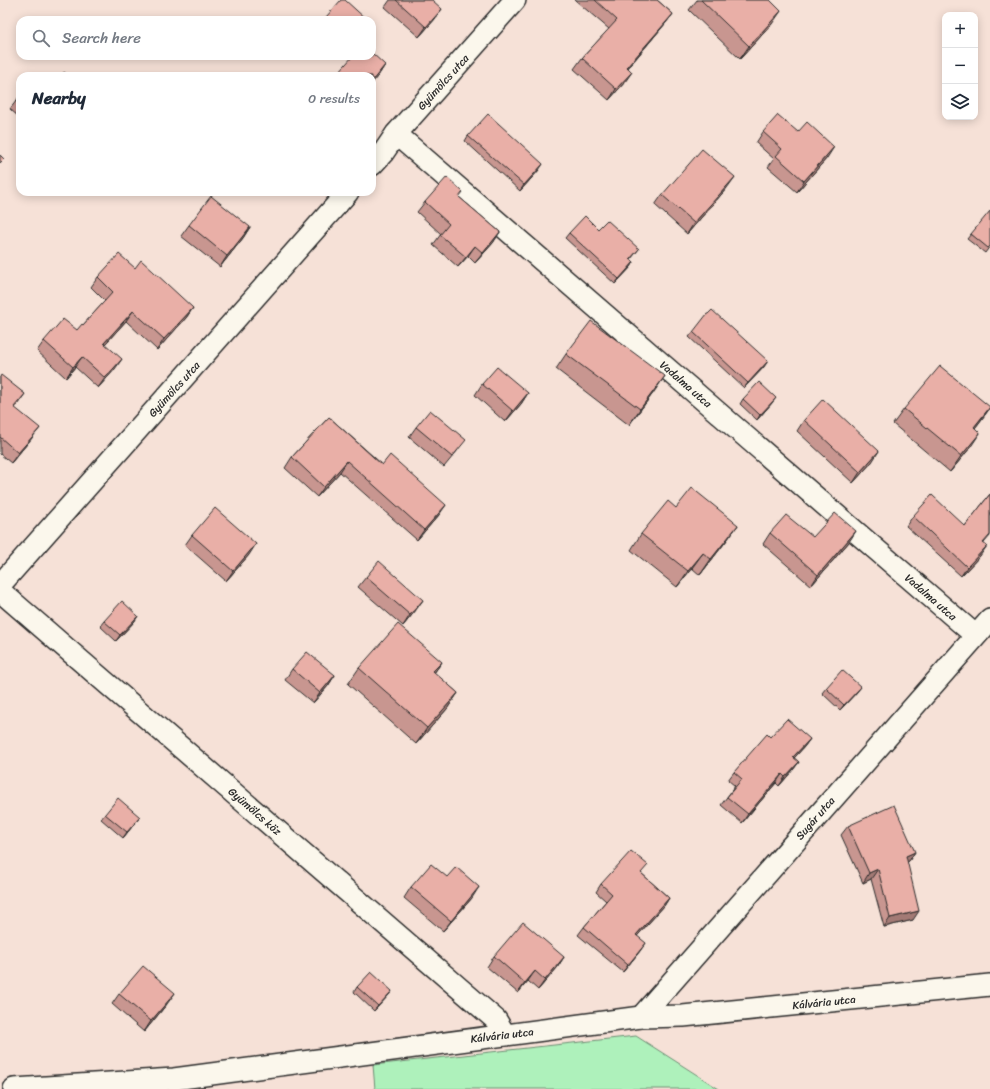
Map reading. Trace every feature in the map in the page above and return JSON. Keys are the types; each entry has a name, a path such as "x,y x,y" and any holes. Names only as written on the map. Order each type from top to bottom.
{"street":[{"name":"Gyümölcs utca","path":"376,161 396,134 515,0"},
{"name":"Vadalma utca","path":"396,134 975,635"},
{"name":"Gyümölcs utca","path":"0,585 344,196"},
{"name":"Gyümölcs köz","path":"0,591 490,1014 496,1020 505,1035"},
{"name":"Sugár utca","path":"641,1017 975,635 990,620"},
{"name":"Kálvária utca","path":"14,1089 174,1079 641,1017 683,1016 990,984"}],"green space":[{"path":"636,1036 719,1089 375,1089 373,1065"}],"building":[{"path":"341,0 345,0 363,16 327,16"},
{"path":"396,0 432,0 442,9 426,27"},
{"path":"595,0 657,0 673,14 627,67 632,72 616,89 582,58 617,20"},
{"path":"701,0 770,0 781,11 749,46"},
{"path":"376,57 385,65 376,76 376,72 339,72 349,60 376,60"},
{"path":"488,114 543,164 524,185 468,136"},
{"path":"778,115 798,132 807,122 834,147 804,181 776,156 782,149 763,132"},
{"path":"702,149 735,177 694,223 662,195"},
{"path":"0,155 4,159 0,163"},
{"path":"447,177 463,192 459,197 500,232 483,253 475,246 466,257 440,235 449,224 425,202"},
{"path":"211,196 250,227 227,256 189,225"},
{"path":"990,211 990,246 988,248 971,234"},
{"path":"585,216 598,229 607,220 639,249 630,259 634,262 619,279 569,233"},
{"path":"119,254 135,268 141,260 193,308 164,339 133,311 104,343 122,359 105,378 82,357 73,367 44,341 63,319 77,330 113,292 98,277"},
{"path":"712,310 768,361 748,383 693,332"},
{"path":"591,321 665,376 640,409 566,354"},
{"path":"940,366 990,407 974,427 980,433 961,456 904,409"},
{"path":"497,367 528,393 513,411 482,384"},
{"path":"1,375 25,394 14,407 40,428 18,453 0,437"},
{"path":"759,382 776,398 760,415 743,399"},
{"path":"823,399 879,451 860,472 804,420"},
{"path":"430,410 466,440 452,457 416,427"},
{"path":"329,417 382,465 390,455 446,505 424,530 347,461 324,487 292,457"},
{"path":"692,488 738,525 711,559 703,553 688,571 641,534 668,501 676,508"},
{"path":"990,494 990,535 983,543 987,546 967,567 913,516 932,495 965,526"},
{"path":"215,508 256,544 233,571 192,535"},
{"path":"835,513 856,531 818,575 770,533 786,515 813,537"},
{"path":"379,561 423,600 410,615 366,577"},
{"path":"122,601 138,616 120,635 104,621"},
{"path":"398,624 442,662 433,671 458,693 427,728 359,668"},
{"path":"307,652 335,675 320,693 292,669"},
{"path":"842,670 861,687 844,705 826,688"},
{"path":"787,719 810,739 793,757 799,762 785,777 782,774 748,814 727,797 742,779 734,772 767,734 770,737"},
{"path":"118,798 140,817 127,832 105,814"},
{"path":"894,805 915,852 906,856 919,911 890,918 878,869 869,873 848,826"},
{"path":"631,851 648,865 641,873 669,898 636,935 646,943 628,965 584,927 612,894 601,884"},
{"path":"431,864 447,877 456,867 479,887 451,921 411,887"},
{"path":"523,922 564,957 545,980 535,971 525,983 494,956"},
{"path":"143,966 175,993 151,1021 119,994"},
{"path":"371,972 392,991 378,1006 357,987"}]}
